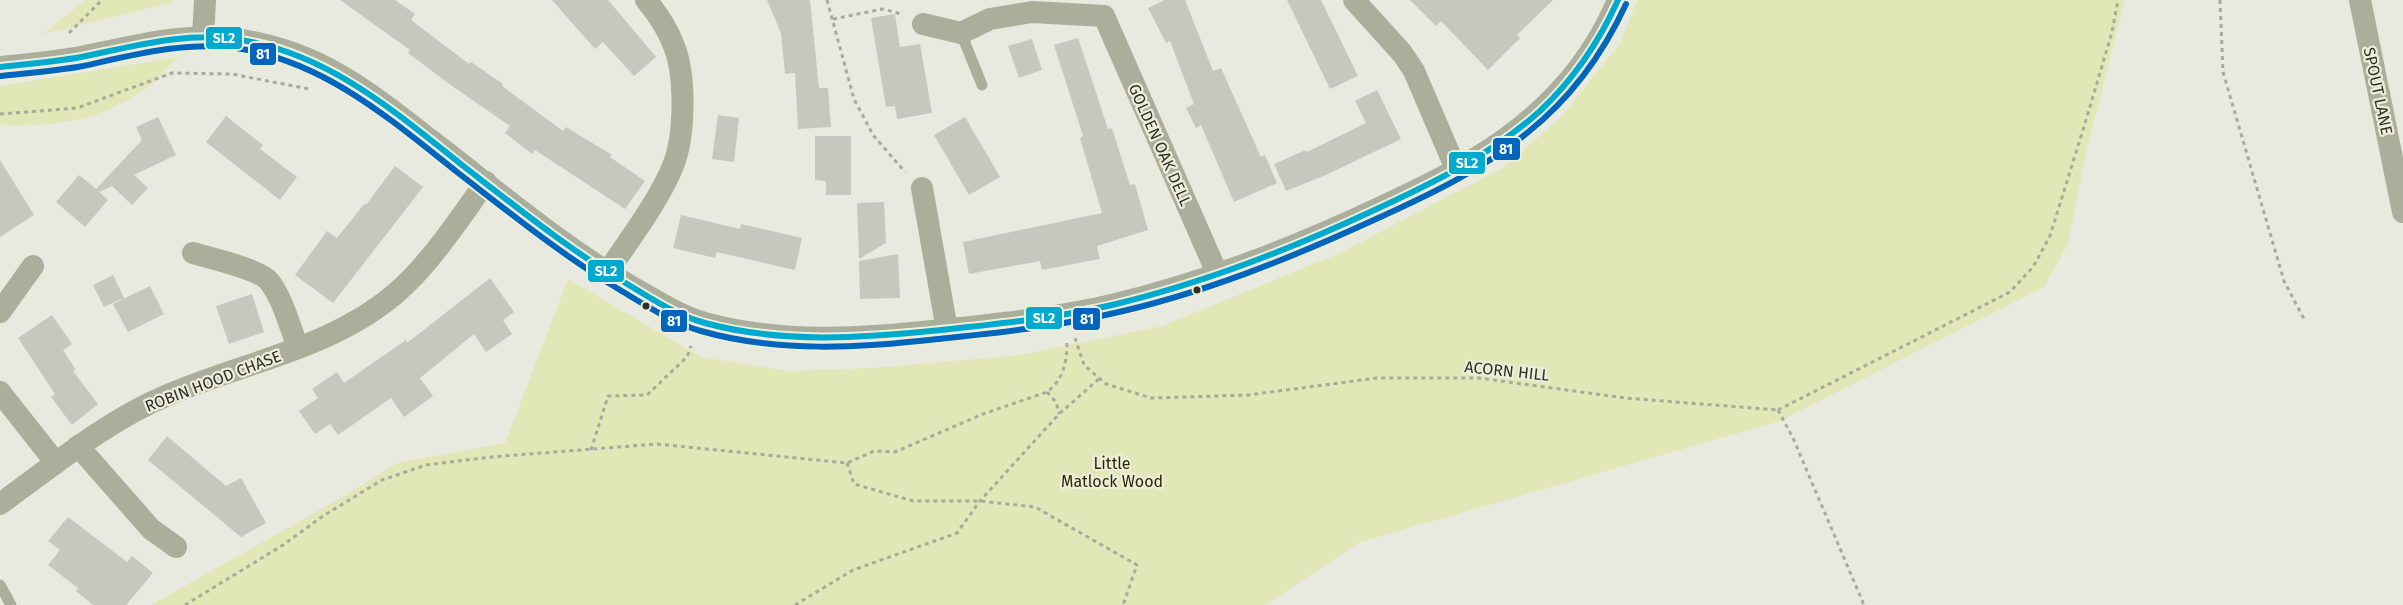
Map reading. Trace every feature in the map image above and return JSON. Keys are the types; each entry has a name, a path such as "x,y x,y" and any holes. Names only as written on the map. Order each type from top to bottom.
{"street":[{"path":"203,37 205,0"},
{"path":"607,273 652,204 673,165 683,126 681,82 674,46 646,0"},
{"path":"1354,0 1402,53 1414,71 1456,169"},
{"path":"0,67 70,59 179,37 237,40 272,47 302,56 338,72 375,96 530,218 607,273 701,322 755,334 788,337 890,336 1067,313 1119,303 1217,273 1321,235 1404,197 1456,169 1503,140 1538,112 1588,59 1607,26 1618,0"},
{"name":"SPOUT LANE","path":"2360,0 2403,212"},
{"name":"GOLDEN OAK DELL","path":"961,33 990,20 1032,12 1107,8 1217,273"},
{"path":"923,24 961,33"},
{"name":"ROBIN HOOD CHASE","path":"0,504 78,446 118,421 167,395 298,348 331,335 359,320 395,293 426,263 486,182"},
{"path":"922,188 947,330"},
{"name":"ROBIN HOOD CHASE","path":"193,253 241,267 268,280 279,299 298,348"},
{"path":"0,312 33,266"},
{"path":"0,392 56,463"},
{"path":"78,446 151,529 176,548"}],"lane":[{"path":"961,33 982,85"},
{"path":"0,585 11,605"}],"path":[{"path":"827,0 854,99 869,128 899,166 922,188"},
{"path":"1864,605 1793,438 1778,410 2010,292 2033,267 2050,236 2112,32 2118,0"},
{"path":"2220,0 2223,72 2284,281 2304,319"},
{"path":"833,19 882,10 902,14 923,24"},
{"path":"0,114 77,108 172,74 232,74 318,91"},
{"name":"ACORN HILL","path":"1067,313 1084,365 1106,384 1151,398 1248,395 1377,378 1479,378 1625,398 1778,410"},
{"path":"591,450 608,396 648,395 687,357 701,322"},
{"path":"185,605 283,545 324,516 382,480 426,465 491,457 657,444 847,463 874,451 895,452 983,414 1047,392 1053,388 1067,365"},
{"path":"795,605 853,570 957,533 980,501 1059,414 1100,378"},
{"path":"1047,392 1056,402 1059,414"},
{"path":"847,463 854,484 913,501 980,501 1035,507 1137,566 1123,605"}],"green space":[{"path":"85,0 173,0 170,3 43,34"},
{"name":"Little Matlock Wood","path":"1637,0 2125,0 2086,153 2068,244 2044,287 1780,421 1360,542 1265,605 151,605 346,495 397,463 505,443 568,279 701,357 788,371 873,368 1020,355 1162,326 1340,253 1502,168 1560,118 1621,42"},
{"path":"178,57 145,89 129,100 94,115 57,123 19,126 0,125 0,86"}],"building":[{"path":"340,0 395,0 415,14 411,20 469,64 471,62 503,84 502,86 563,131 566,127 612,155 610,157 645,181 625,209 535,150 532,154 505,133 510,126 452,86 408,53 410,50"},
{"path":"552,0 608,0 656,57 634,76 603,42 595,49"},
{"path":"767,0 810,0 819,88 828,88 831,127 798,129 795,73 785,74 781,33"},
{"path":"1165,0 1185,0 1213,71 1221,68 1261,157 1265,155 1277,183 1234,202 1201,125 1196,128 1186,108 1194,104 1170,41 1166,43 1148,8"},
{"path":"1287,0 1321,0 1358,76 1330,89"},
{"path":"1410,0 1553,0 1517,35 1520,38 1488,70 1441,21 1436,26"},
{"path":"895,14 900,47 920,44 932,113 897,119 895,106 886,107 871,18"},
{"path":"1078,38 1108,129 1112,128 1130,185 1135,184 1148,230 1097,246 1100,259 1042,270 1040,261 969,274 963,242 1102,213 1080,138 1083,136 1054,45"},
{"path":"1032,39 1042,70 1019,78 1008,46"},
{"path":"1377,90 1401,139 1326,175 1286,191 1274,164 1306,150 1307,152 1366,123 1355,101"},
{"path":"718,115 739,118 734,162 712,159"},
{"path":"226,116 263,145 260,149 297,177 280,200 206,142"},
{"path":"158,117 176,155 134,175 148,188 132,205 112,186 99,192 108,200 85,227 56,202 79,175 96,189 142,140 136,127"},
{"path":"965,117 1000,177 969,195 934,135"},
{"path":"815,136 851,136 851,195 826,195 826,181 815,180"},
{"path":"0,160 34,215 0,237"},
{"path":"395,166 423,187 333,303 295,275 327,231 337,238 365,203 366,205"},
{"path":"884,202 886,243 859,259 857,203"},
{"path":"681,215 740,229 741,224 802,238 795,270 717,252 715,258 673,248"},
{"path":"898,254 900,298 860,299 859,261"},
{"path":"113,275 124,298 104,307 93,285"},
{"path":"490,278 514,312 503,320 512,334 486,352 474,334 420,378 433,396 404,417 391,398 338,435 330,424 315,434 299,411 318,398 312,389 337,372 344,383 406,340 407,343"},
{"path":"150,286 164,314 128,332 113,304"},
{"path":"252,294 264,332 229,344 216,306"},
{"path":"52,315 72,344 63,350 76,370 73,371 98,404 72,425 51,397 55,394 18,338"},
{"path":"167,436 226,486 241,478 266,523 241,537 148,460"},
{"path":"68,517 127,562 132,556 153,573 126,605 93,605 76,591 78,588 48,565 60,550 48,541"}],"transit line":[{"name":"SL2","path":"0,67 71,59 138,45 196,37 234,39 267,46 298,56 328,70 384,104 562,241 603,269 673,311 694,320 734,330 793,337 852,337 1005,323 1070,314 1112,305 1210,277 1337,227 1414,192 1480,156 1521,127 1540,111 1575,73 1603,31 1618,0"},
{"name":"81","path":"1,76 73,68 159,50 198,46 236,48 268,55 298,65 354,95 407,132 557,248 599,277 649,307 690,328 730,338 789,346 878,345 1067,323 1144,306 1246,274 1416,201 1492,159 1527,133 1558,105 1596,58 1626,4"}]}
